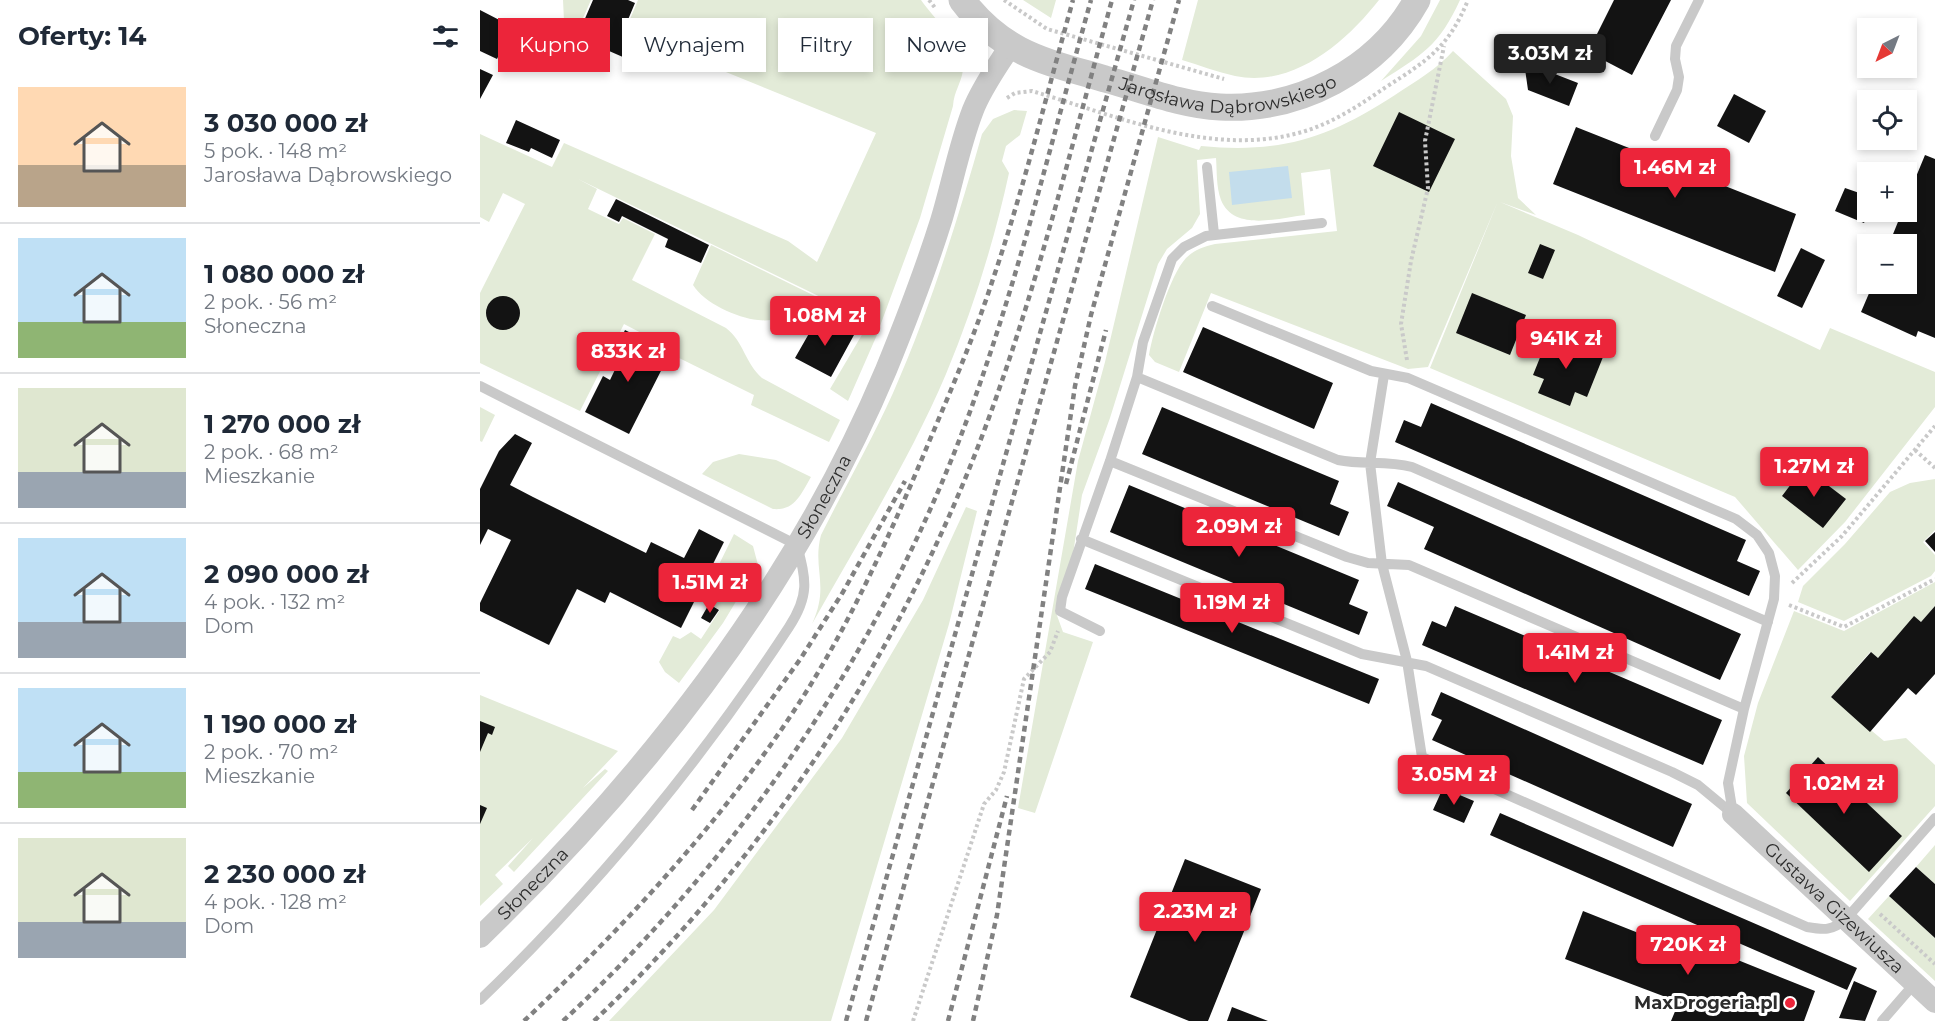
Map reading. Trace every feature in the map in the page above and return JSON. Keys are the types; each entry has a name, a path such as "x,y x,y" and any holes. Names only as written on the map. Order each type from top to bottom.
{"street":[{"name":"Jarosława Dąbrowskiego","path":"953,9 988,28 1010,46 1040,60 1194,103 1219,107 1269,104 1317,89 1361,64 1397,29 1417,0"},
{"name":"Słoneczna","path":"480,937 575,840 672,727 739,637 797,545 848,452 895,347 932,250 972,112 1010,46"},
{"name":"Gustawa Gizewiusza","path":"1733,814 1935,1002"}],"lane":[{"path":"1655,136 1677,90 1679,77 1675,59 1676,46 1700,0"},
{"path":"1207,167 1214,234"},
{"path":"1100,631 1060,611 1081,539 1110,461 1137,377 1143,342 1168,266 1184,247 1198,238 1214,234 1322,223"},
{"path":"1212,306 1384,375 1408,378 1736,519 1756,535 1769,553 1775,576 1774,599 1744,709 1728,783 1733,814"},
{"path":"1384,375 1370,463 1382,564 1407,661 1422,757 1807,927 1824,930 1836,927 1846,919 1935,818"},
{"path":"1137,377 1338,460 1370,463 1392,462 1412,467 1768,622"},
{"path":"480,386 797,545 805,578 803,602 757,675 671,793 575,904 480,999"},
{"path":"1110,461 1347,557 1368,563 1409,565 1744,709"},
{"path":"1081,539 1362,654 1426,666 1672,772 1698,785 1733,814"},
{"path":"1881,1021 1915,983"}],"path":[{"path":"929,0 953,9"},
{"path":"1004,0 1047,29 1180,69 1233,81"},
{"path":"1408,378 1401,324 1411,261 1428,188 1425,141 1444,45 1468,0"},
{"path":"1364,102 1430,59 1444,45"},
{"path":"969,72 968,77 985,87"},
{"path":"1935,426 1842,536 1803,575 1774,599 1844,627 1935,579"},
{"path":"1915,450 1935,468"},
{"path":"913,1021 984,804 996,790 1004,772 1024,679 1050,652 1058,633 1060,611"}],"green space":[{"path":"563,0 591,0 583,18 564,18"},
{"path":"638,0 921,0 935,18 885,18 885,72 963,72 920,218 880,326 578,179 597,189 588,209 619,224 623,218 655,234 632,280 726,328 737,340 762,378 840,420 829,442 751,405 754,395 677,357 674,350 624,324 580,411 480,363 480,293 525,204 503,193 489,222 480,217 480,134 552,167 564,143 788,241 817,262 876,133 726,72 766,72 766,18 630,18"},
{"path":"1023,0 1056,0 1051,18"},
{"path":"1198,0 1379,0 1351,31 1317,58 1278,75 1257,78 1235,76 1182,60"},
{"path":"1440,0 1460,0 1437,39 1408,64 1381,81 1421,36"},
{"path":"1453,51 1506,99 1513,116 1511,156 1518,198 1536,215 1500,202 1578,235 1820,350 1830,328 1935,372 1935,407 1845,522 1798,570 1735,497 1430,368 1498,201 1428,367 1408,369 1211,293 1179,372 1155,362 1149,355 1168,290 1180,266 1189,255 1215,244 1337,231 1330,169 1301,173 1305,215 1258,221 1246,220 1227,210 1218,190 1216,158 1197,160 1200,214 1192,228 1167,249 1158,264 1110,418 1082,495 1073,554 1055,610 1063,632 1093,642 1035,813 1018,808 1078,461 1105,362 1158,137 1199,150 1201,146 1255,147 1303,140 1371,110 1440,64"},
{"path":"1014,110 1027,111 1020,135 1006,146 1002,161 1009,173 997,224 956,350 916,438 812,624 820,598 818,558 821,535 876,429 919,329 963,200 982,134 993,119"},
{"path":"711,245 880,328 848,401 830,389 863,333 804,304 794,325 778,320 750,319 731,313 713,303 698,292 693,285"},
{"path":"480,407 495,415 482,442 480,441"},
{"path":"739,454 776,460 811,477 792,504 781,509 773,509 702,474 713,462"},
{"path":"1935,479 1935,530 1923,542 1935,555 1935,571 1931,576 1844,621 1798,602 1803,586 1845,544 1890,492 1910,483"},
{"path":"966,507 977,511 949,624 831,1021 609,1021 714,910 842,738 923,600"},
{"path":"734,534 753,546 758,565 723,623 679,683 665,672 659,662 673,636 680,639 691,632 701,639 720,610 702,599"},
{"path":"1935,582 1935,606 1921,622 1914,617 1878,658 1870,652 1831,697 1884,741 1906,738 1935,765 1935,806 1850,901 1747,803 1744,756 1758,703 1794,611 1844,631"},
{"path":"480,695 618,751 583,788 605,769 608,771 514,872 508,866 533,838 495,875 503,884 480,906"},
{"path":"1935,845 1935,884 1916,867"},
{"path":"1889,896 1935,938 1935,981 1868,919"}],"water":[{"path":"1288,166 1292,198 1232,205 1229,172"}],"building":[{"path":"593,0 628,0 635,3 629,18 622,18 622,57 610,51 610,18 585,18"},
{"path":"1614,0 1671,0 1632,75 1588,52"},
{"path":"480,10 498,19 498,57 497,59 480,51"},
{"path":"1524,62 1578,83 1569,106 1528,90"},
{"path":"480,69 493,75 480,99"},
{"path":"1734,94 1766,111 1749,143 1717,126"},
{"path":"1399,112 1455,139 1429,192 1373,166"},
{"path":"516,120 560,140 552,158 531,148 529,152 506,143"},
{"path":"1576,127 1796,214 1775,272 1553,184"},
{"path":"1925,155 1935,159 1935,338 1918,331 1916,337 1861,312 1869,294 1917,294 1917,234 1893,234 1898,222 1917,222 1917,174"},
{"path":"1845,188 1857,192 1857,220 1835,211"},
{"path":"616,199 709,245 701,263 665,247 668,239 622,216 619,222 607,216"},
{"path":"1540,244 1555,250 1543,279 1528,273"},
{"path":"1801,248 1825,260 1802,308 1777,296"},
{"path":"1472,293 1526,315 1510,355 1456,333"},
{"path":"503,296 515,301 520,313 515,325 503,330 491,325 486,313 491,301"},
{"path":"819,316 854,335 831,377 795,358"},
{"path":"1203,327 1333,383 1314,429 1183,372"},
{"path":"625,330 670,353 629,434 585,412 603,376 610,380 624,351 617,347"},
{"path":"1549,335 1603,357 1587,397 1575,392 1570,406 1538,393 1544,379 1533,375"},
{"path":"1431,403 1746,540 1737,561 1760,571 1749,596 1395,442 1404,420 1421,427"},
{"path":"1162,407 1339,481 1330,504 1349,512 1339,536 1142,454"},
{"path":"515,434 532,443 510,485 533,497 646,553 651,542 684,558 699,529 724,542 681,628 610,592 605,603 577,589 549,645 480,611 480,603 511,540 488,529 480,545 480,489 499,451"},
{"path":"1804,467 1846,499 1823,528 1782,496"},
{"path":"1398,482 1741,634 1720,680 1424,549 1434,527 1387,506"},
{"path":"1129,485 1359,580 1349,604 1368,612 1359,635 1110,532"},
{"path":"1935,532 1935,552 1925,541"},
{"path":"1095,564 1379,679 1369,704 1085,589"},
{"path":"709,604 719,610 710,623 701,618"},
{"path":"1455,606 1722,720 1703,765 1422,645 1432,621 1446,627"},
{"path":"1935,606 1935,674 1916,695 1908,688 1870,732 1831,697 1871,652 1878,658 1914,616 1921,622"},
{"path":"1441,692 1692,804 1673,847 1432,740 1442,720 1431,715"},
{"path":"480,721 495,727 492,735 488,733 480,752"},
{"path":"1818,757 1902,836 1869,872 1786,793"},
{"path":"1443,788 1474,801 1464,823 1433,810"},
{"path":"480,805 487,808 480,824"},
{"path":"1500,813 1857,968 1847,990 1490,835"},
{"path":"1185,859 1261,889 1208,1021 1189,1021 1130,997"},
{"path":"1916,867 1935,884 1935,938 1889,896"},
{"path":"1583,911 1699,957 1703,946 1815,991 1804,1021 1671,1021 1679,1002 1565,959"},
{"path":"1854,981 1877,991 1865,1021 1839,1018"},
{"path":"1232,1007 1268,1021 1227,1021"}],"railway":[{"path":"524,1021 640,905 712,822 778,735 840,634 896,519 977,325 1015,210 1073,0"},
{"path":"563,1021 628,957 690,889 747,817 801,743 850,665 894,585 934,502 986,366 1034,210 1091,0"},
{"path":"594,1021 660,955 722,884 779,811 832,734 880,653 924,571 962,485 1013,349 1112,0"},
{"path":"846,1021 1134,0"},
{"path":"866,1021 1153,0"},
{"path":"973,1021 997,915 1075,386 1091,315 1179,0"},
{"path":"1066,484 1106,330"},
{"path":"692,810 801,658 843,592 905,481"},
{"path":"948,1021 1007,796"}],"place":[{"name":"MaxDrogeria.pl","path":"1790,1003"}]}
